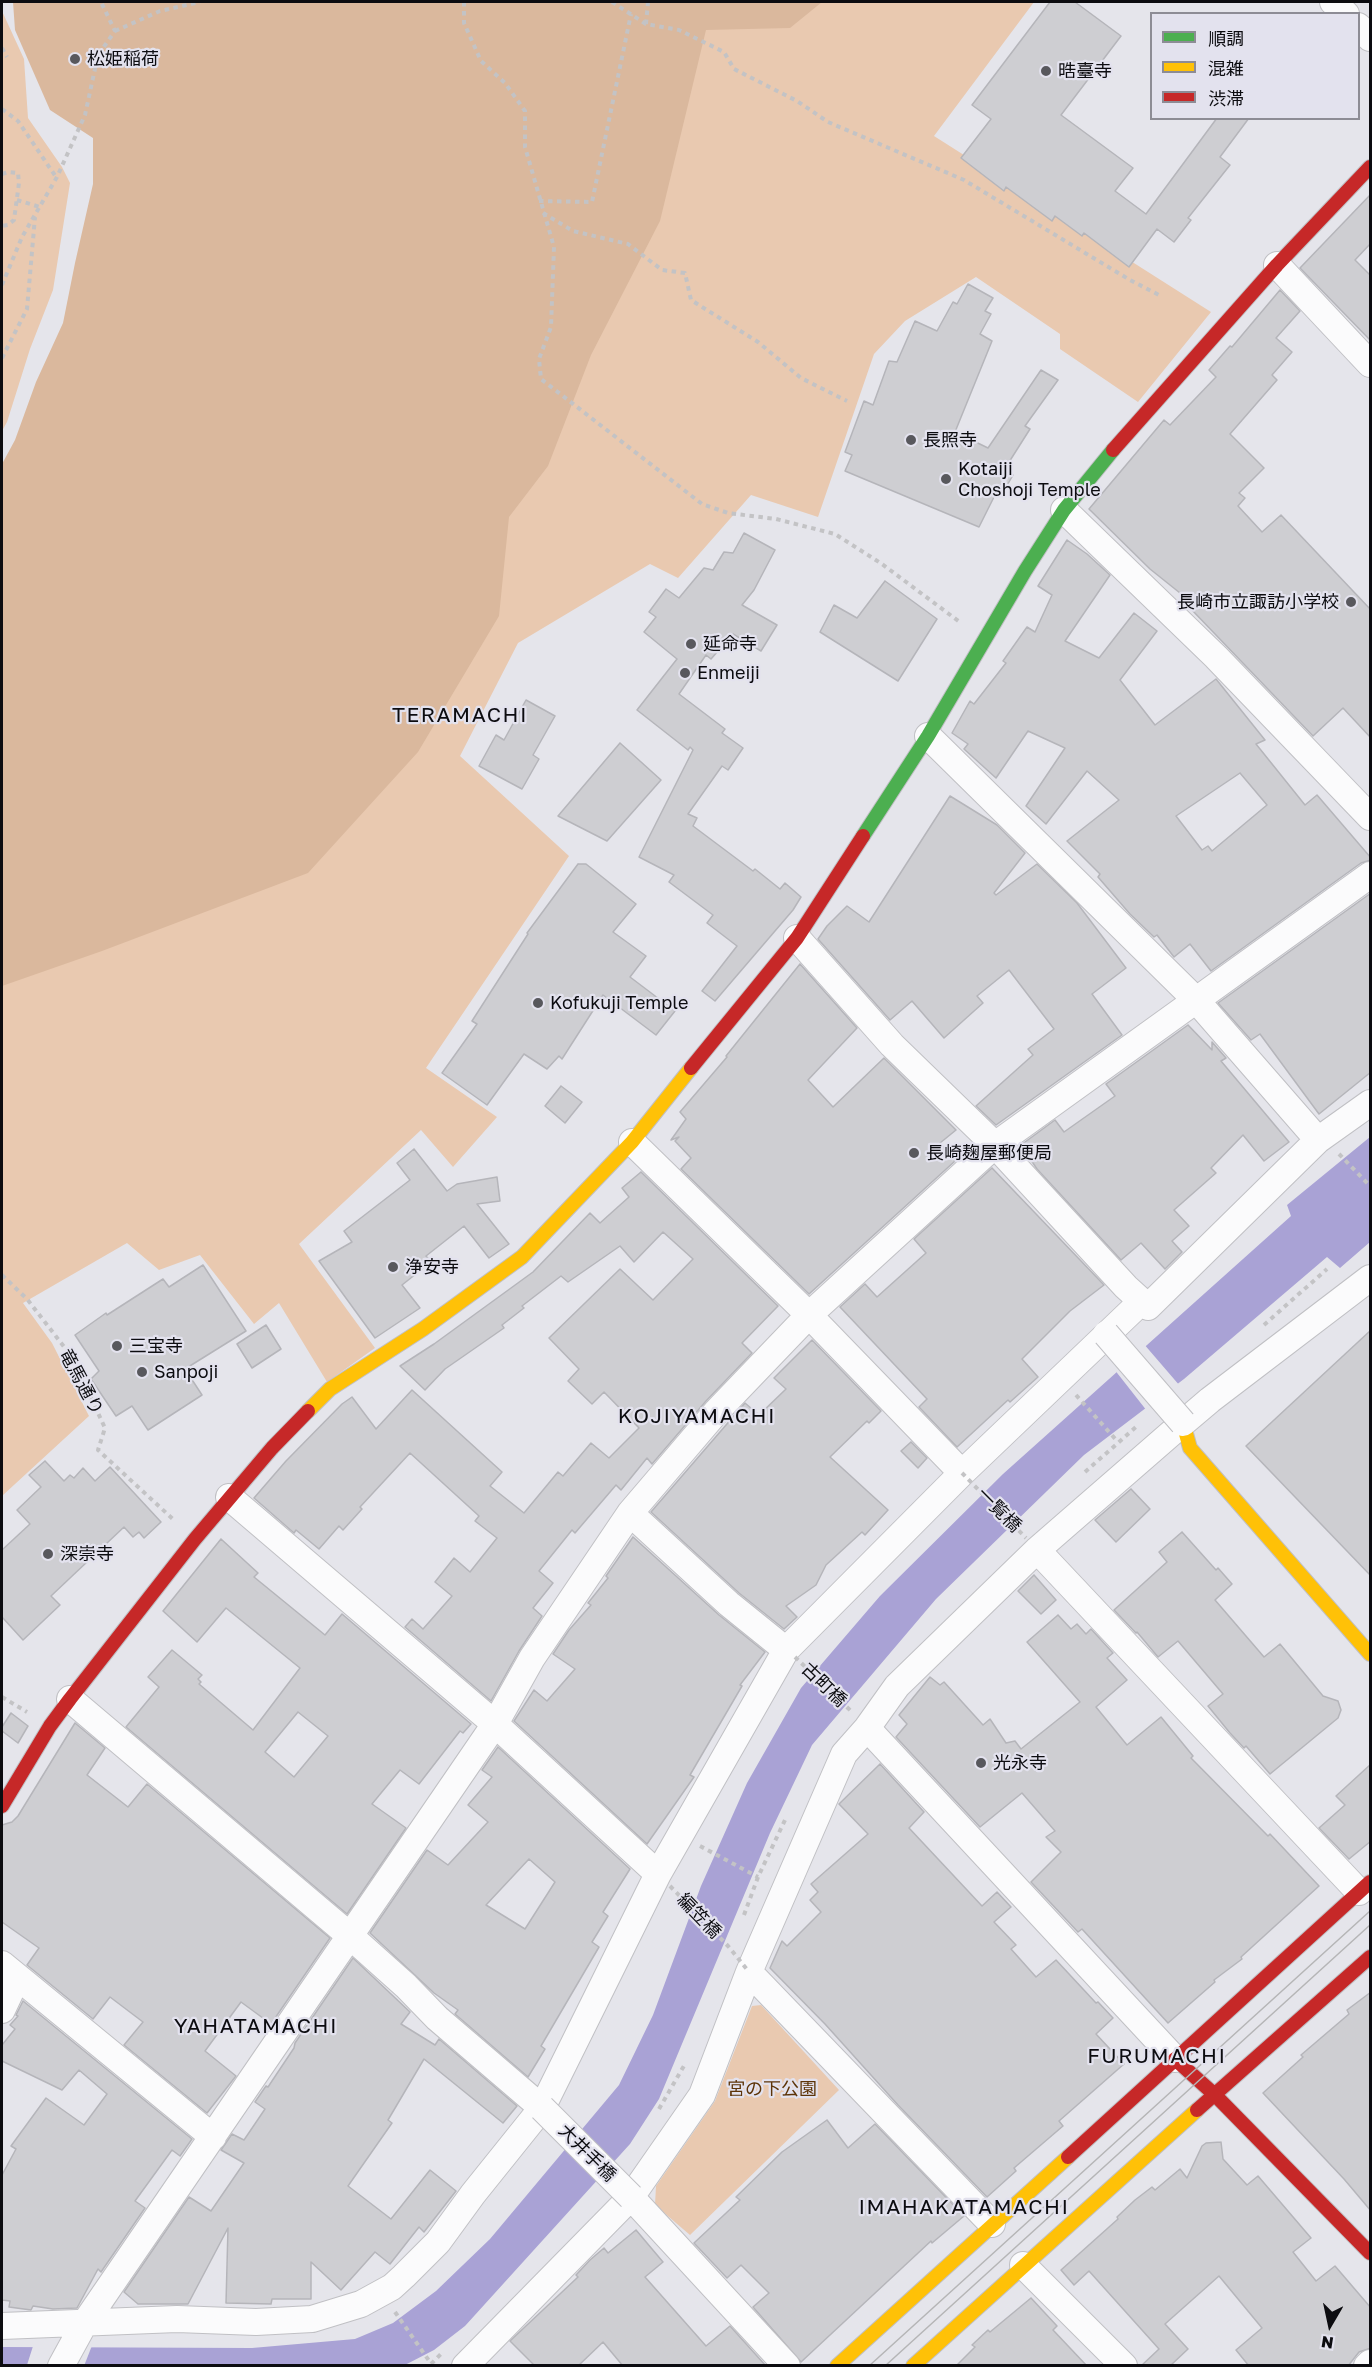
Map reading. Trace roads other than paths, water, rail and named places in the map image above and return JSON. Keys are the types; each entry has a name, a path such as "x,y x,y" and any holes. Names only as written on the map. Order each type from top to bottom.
{"street":[{"path":"1360,27 1371,38"},
{"path":"2,1806 50,1726 70,1699 195,1539 272,1448 330,1389 423,1329 522,1257 632,1142 797,938 928,736 1025,571 1064,510 1103,461 1277,265 1371,167"},
{"path":"1277,265 1371,364"},
{"path":"1064,510 1216,657 1371,817"},
{"path":"928,736 1196,1000 1318,1140"},
{"path":"62,2366 84,2324 495,1724 532,1658 630,1513 717,1411 809,1315 995,1145 1371,875"},
{"path":"797,938 892,1044 995,1145 1148,1308 1318,1140 1371,1103"},
{"path":"632,1142 969,1476"},
{"path":"465,2366 631,2197 702,2095 749,1972 860,1721 897,1686 1031,1544 1210,1400 1371,1278"},
{"path":"2,2326 177,2319 256,2322 312,2319 362,2304 392,2287 421,2261 542,2108 795,1656 1106,1334 1141,1302"},
{"path":"1106,1334 1183,1423 1190,1448 1371,1654"},
{"path":"229,1497 495,1724 668,1882"},
{"path":"630,1513 729,1604 795,1656"},
{"path":"837,2366 998,2232 1175,2059 1365,1891 1031,1544"},
{"name":"大井手橋","path":"70,1699 349,1935 406,1986 437,2018 542,2108 631,2197 787,2366"},
{"path":"860,1721 1175,2059 1215,2095 1371,2253"},
{"path":"913,2366 1020,2260 1215,2095 1371,1957"},
{"path":"2,2010 9,1971 213,2138"},
{"path":"749,1972 998,2232"},
{"path":"1020,2260 1124,2366"},
{"path":"1367,2366 1371,2363"}],"tram line":[{"path":"869,2366 1370,1911"},
{"path":"885,2366 1370,1925"}],"place":[{"name":"松姫稲荷","path":"75,59"},
{"name":"晧臺寺","path":"1046,71"},
{"name":"長照寺","path":"911,440"},
{"name":"Kotaiji Choshoji Temple","path":"946,479"},
{"name":"長崎市立諏訪小学校","path":"1351,602"},
{"name":"延命寺","path":"691,644"},
{"name":"Enmeiji","path":"685,673"},
{"name":"Kofukuji Temple","path":"538,1003"},
{"name":"長崎麹屋郵便局","path":"914,1153"},
{"name":"浄安寺","path":"393,1267"},
{"name":"三宝寺","path":"117,1346"},
{"name":"Sanpoji","path":"142,1372"},
{"name":"深崇寺","path":"48,1554"},
{"name":"光永寺","path":"981,1763"}],"district":[{"name":"TERAMACHI","path":"460,715"},
{"name":"KOJIYAMACHI","path":"697,1416"},
{"name":"YAHATAMACHI","path":"256,2026"},
{"name":"FURUMACHI","path":"1157,2056"},
{"name":"IMAHAKATAMACHI","path":"964,2207"}],"park label":[{"name":"宮の下公園","path":"772,2089"}]}
